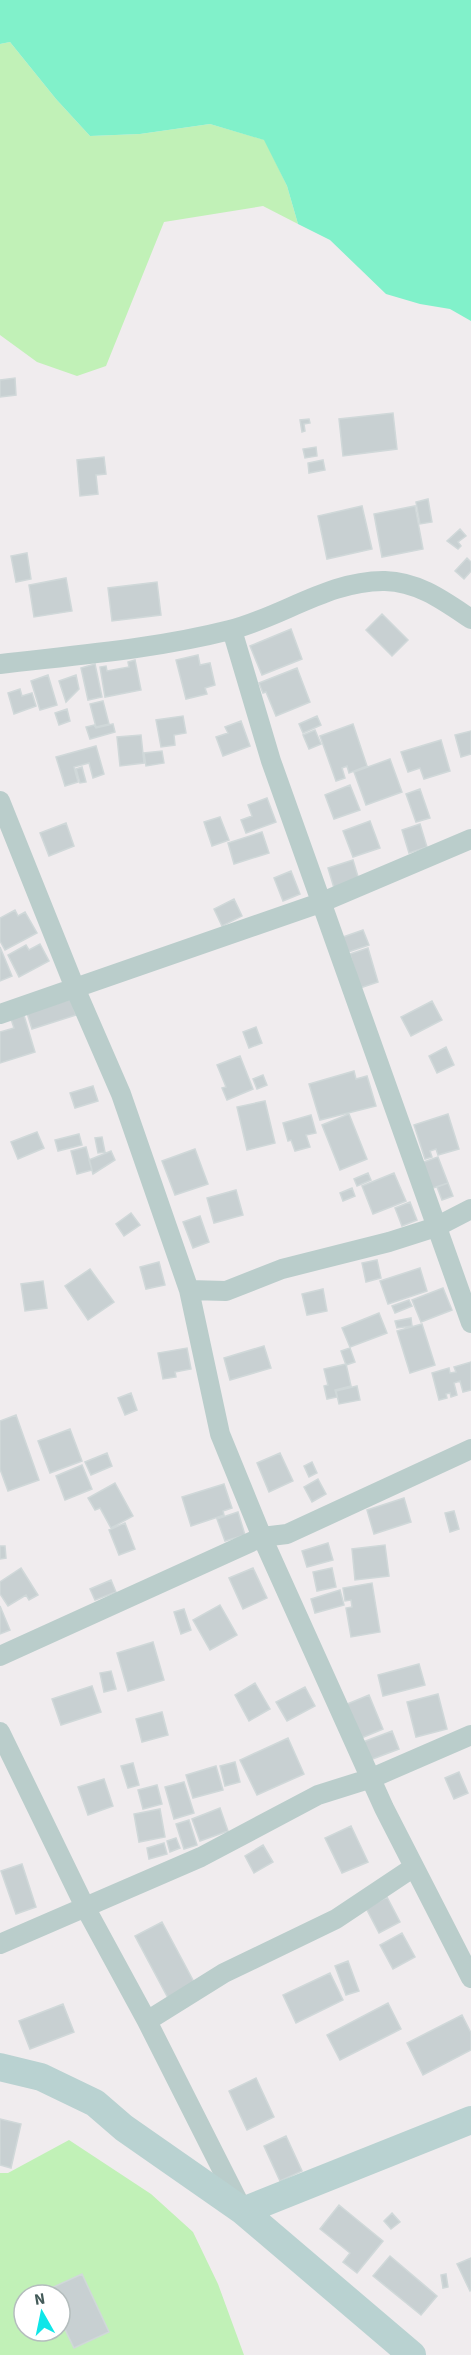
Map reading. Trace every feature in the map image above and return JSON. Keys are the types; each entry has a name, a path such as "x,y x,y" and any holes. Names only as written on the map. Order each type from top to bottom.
{"main road":[{"path":"0,2067 41,2077 95,2103 133,2134 243,2211 412,2355"},
{"path":"243,2211 471,2120"}],"street":[{"path":"0,664 150,646 232,630 356,582 387,581 414,585 471,620"},
{"path":"232,630 271,761 471,1323"},
{"path":"0,801 75,988 121,1094 189,1290 220,1434 262,1538 372,1778 414,1868 471,1978"},
{"path":"0,1014 320,903 471,839"},
{"path":"189,1290 226,1291 282,1269 389,1242 436,1227 471,1209"},
{"path":"0,1656 262,1538 287,1534 471,1449"},
{"path":"0,1732 85,1907 147,2021 243,2211"},
{"path":"0,1944 201,1857 318,1795 372,1778 471,1735"},
{"path":"147,2021 224,1973 336,1919 414,1868"}],"shaded area":[{"path":"0,0 471,0 471,321 450,309 420,304 386,294 330,240 298,224 287,186 264,140 210,124 140,134 90,136 56,99 10,42 0,44"},
{"path":"10,42 56,99 90,136 140,134 210,124 265,140 287,186 298,224 263,206 164,222 106,366 77,376 37,362 0,335 0,44"},
{"path":"69,2140 151,2194 193,2232 218,2284 244,2355 0,2355 0,2173 8,2173"}],"building":[{"path":"15,378 16,395 0,397 0,380"},
{"path":"393,413 397,449 343,456 339,419"},
{"path":"309,419 310,423 304,424 305,431 302,432 300,420"},
{"path":"316,447 317,456 305,458 303,449"},
{"path":"104,457 106,474 96,475 98,494 80,496 77,460"},
{"path":"323,460 325,470 309,473 308,463"},
{"path":"428,499 432,522 420,524 416,502"},
{"path":"362,506 372,549 327,559 318,516"},
{"path":"415,506 423,549 382,557 374,514"},
{"path":"460,529 466,536 458,542 461,546 458,549 447,541"},
{"path":"27,553 31,579 16,582 11,556"},
{"path":"467,558 471,562 471,571 464,579 455,571"},
{"path":"66,578 72,611 34,617 29,585"},
{"path":"157,582 161,615 112,621 108,588"},
{"path":"382,614 408,640 392,656 366,630"},
{"path":"291,629 302,659 262,675 250,646"},
{"path":"198,655 200,665 210,663 215,685 205,688 207,694 186,699 176,660"},
{"path":"135,660 141,690 105,697 100,667 106,666 107,671 129,667 128,662"},
{"path":"95,664 102,697 88,700 81,668"},
{"path":"297,668 310,702 276,716 266,692 263,693 259,683"},
{"path":"48,675 57,705 40,710 31,681"},
{"path":"76,675 79,689 66,702 59,681"},
{"path":"20,689 22,696 32,693 36,706 14,714 8,693"},
{"path":"103,701 109,724 96,727 90,704"},
{"path":"67,709 70,721 59,725 55,713"},
{"path":"183,716 186,733 174,735 175,745 161,747 156,720"},
{"path":"317,716 321,725 303,733 299,724"},
{"path":"241,721 250,746 223,756 216,737 228,733 225,727"},
{"path":"113,724 115,732 90,739 86,727 94,725 96,728"},
{"path":"353,724 367,766 349,773 347,766 342,768 345,778 336,781 320,736"},
{"path":"315,730 321,744 309,749 303,735"},
{"path":"471,731 471,754 461,757 455,735"},
{"path":"141,735 144,763 120,766 117,737"},
{"path":"441,740 450,771 424,779 420,768 408,772 401,752"},
{"path":"96,746 104,774 93,778 89,763 74,767 78,782 65,786 56,757"},
{"path":"162,751 164,763 146,766 144,753"},
{"path":"390,759 402,792 366,805 354,772"},
{"path":"82,767 86,782 80,783 76,769"},
{"path":"350,785 360,810 334,819 325,795"},
{"path":"420,789 430,818 416,822 406,794"},
{"path":"267,798 276,822 246,833 241,820 252,816 248,805"},
{"path":"220,817 229,840 212,846 204,822"},
{"path":"370,821 380,848 353,857 343,831"},
{"path":"66,823 74,846 49,856 40,833"},
{"path":"420,824 427,847 409,853 402,830"},
{"path":"262,832 269,853 234,864 228,843"},
{"path":"353,860 359,880 334,888 328,868"},
{"path":"291,871 300,894 283,901 274,878"},
{"path":"234,899 242,916 222,926 214,909"},
{"path":"15,910 18,916 25,912 37,933 5,950 0,941 0,918"},
{"path":"363,930 369,945 348,952 343,937"},
{"path":"40,944 49,961 19,977 8,955 26,945 29,950"},
{"path":"0,947 12,976 0,981"},
{"path":"368,948 378,982 360,988 350,954"},
{"path":"71,999 76,1015 32,1029 27,1013"},
{"path":"432,1001 442,1020 411,1036 401,1017"},
{"path":"23,1012 35,1052 0,1063 0,1032 14,1028 10,1016"},
{"path":"256,1027 262,1043 249,1048 243,1032"},
{"path":"446,1047 454,1065 437,1073 429,1056"},
{"path":"240,1056 253,1089 227,1100 222,1088 226,1087 217,1065"},
{"path":"354,1071 356,1079 367,1076 376,1106 320,1120 309,1084"},
{"path":"263,1075 267,1085 257,1089 253,1079"},
{"path":"93,1086 98,1101 75,1108 70,1093"},
{"path":"265,1101 275,1143 247,1150 237,1107"},
{"path":"349,1114 367,1159 340,1170 322,1125"},
{"path":"448,1114 459,1149 438,1155 436,1149 430,1151 432,1157 425,1159 414,1125"},
{"path":"311,1115 316,1133 306,1135 310,1147 295,1151 291,1140 288,1141 283,1123"},
{"path":"37,1132 44,1148 18,1159 11,1142"},
{"path":"79,1134 82,1145 58,1151 55,1140"},
{"path":"102,1137 105,1152 98,1153 95,1138"},
{"path":"86,1147 92,1170 77,1174 71,1151"},
{"path":"195,1149 208,1184 175,1195 162,1161"},
{"path":"111,1151 115,1160 93,1174 89,1160"},
{"path":"438,1157 448,1183 430,1189 421,1163"},
{"path":"368,1173 371,1180 357,1186 354,1179"},
{"path":"394,1173 406,1201 373,1214 362,1186"},
{"path":"448,1183 453,1196 442,1200 437,1187"},
{"path":"352,1188 355,1196 343,1201 340,1193"},
{"path":"236,1190 243,1215 214,1223 207,1198"},
{"path":"410,1202 417,1220 402,1226 395,1208"},
{"path":"131,1213 140,1225 124,1236 116,1224"},
{"path":"200,1216 209,1242 193,1248 183,1222"},
{"path":"377,1260 381,1278 366,1282 362,1263"},
{"path":"159,1262 165,1285 146,1289 140,1267"},
{"path":"420,1268 427,1291 388,1304 380,1281"},
{"path":"90,1269 114,1302 88,1320 65,1286"},
{"path":"43,1281 47,1308 25,1311 21,1284"},
{"path":"443,1288 452,1310 421,1322 412,1300"},
{"path":"323,1289 327,1311 307,1315 302,1294"},
{"path":"409,1300 412,1306 395,1313 392,1306"},
{"path":"379,1313 387,1333 350,1347 342,1328"},
{"path":"411,1318 412,1326 397,1328 395,1321"},
{"path":"422,1324 435,1365 410,1373 397,1331"},
{"path":"264,1346 271,1368 230,1380 224,1358"},
{"path":"187,1348 191,1369 175,1372 176,1377 163,1379 158,1353"},
{"path":"350,1348 355,1362 346,1365 341,1351"},
{"path":"471,1362 471,1390 463,1392 460,1381 454,1383 457,1395 451,1397 450,1393 446,1394 447,1398 439,1400 432,1373 449,1368 450,1373 456,1372 454,1367"},
{"path":"346,1364 351,1386 335,1390 337,1397 327,1399 324,1386 328,1385 324,1369"},
{"path":"357,1386 360,1400 339,1404 336,1391"},
{"path":"131,1393 137,1410 125,1415 118,1398"},
{"path":"16,1415 39,1480 8,1491 0,1469 0,1421"},
{"path":"70,1429 82,1461 50,1473 38,1441"},
{"path":"107,1453 112,1466 91,1475 85,1462"},
{"path":"280,1453 293,1481 269,1492 257,1463"},
{"path":"312,1462 317,1473 309,1477 304,1466"},
{"path":"82,1465 92,1489 65,1500 56,1476"},
{"path":"318,1479 326,1494 312,1502 304,1487"},
{"path":"115,1483 133,1516 111,1528 100,1508 95,1510 88,1498"},
{"path":"224,1484 232,1508 223,1511 224,1515 191,1526 182,1497"},
{"path":"404,1498 411,1522 374,1534 367,1510"},
{"path":"454,1511 459,1529 450,1532 445,1513"},
{"path":"238,1512 245,1535 225,1541 217,1519"},
{"path":"125,1523 135,1549 119,1555 109,1530"},
{"path":"328,1543 333,1560 307,1567 302,1551"},
{"path":"385,1545 389,1576 355,1580 352,1549"},
{"path":"0,1546 5,1546 6,1558 0,1559"},
{"path":"21,1568 38,1595 29,1600 26,1595 8,1606 0,1594 0,1582"},
{"path":"253,1568 267,1598 243,1609 229,1578"},
{"path":"332,1568 336,1587 317,1591 313,1572"},
{"path":"111,1580 116,1592 95,1600 90,1589"},
{"path":"372,1583 380,1632 351,1637 346,1608 352,1607 351,1600 345,1601 343,1588"},
{"path":"340,1590 344,1605 315,1613 311,1599"},
{"path":"220,1605 237,1635 210,1650 193,1620"},
{"path":"0,1606 10,1630 0,1634"},
{"path":"184,1609 191,1630 181,1634 174,1612"},
{"path":"153,1642 164,1680 128,1691 117,1653"},
{"path":"419,1664 425,1685 383,1696 378,1675"},
{"path":"111,1671 116,1689 104,1692 100,1673"},
{"path":"255,1683 270,1709 249,1721 235,1695"},
{"path":"92,1686 101,1712 61,1725 52,1699"},
{"path":"305,1687 315,1706 287,1721 276,1702"},
{"path":"438,1694 447,1729 416,1737 407,1702"},
{"path":"369,1695 383,1729 359,1739 345,1705"},
{"path":"162,1712 168,1735 142,1742 136,1719"},
{"path":"392,1731 399,1749 370,1760 363,1742"},
{"path":"288,1738 304,1774 257,1795 240,1760"},
{"path":"235,1762 240,1782 225,1786 220,1766"},
{"path":"133,1763 139,1785 128,1788 121,1766"},
{"path":"216,1766 223,1790 193,1798 186,1775"},
{"path":"459,1772 468,1793 454,1799 445,1778"},
{"path":"104,1779 113,1806 88,1815 78,1787"},
{"path":"184,1782 194,1813 174,1819 165,1787"},
{"path":"157,1785 162,1804 143,1809 138,1790"},
{"path":"220,1808 228,1831 200,1841 192,1819"},
{"path":"160,1809 165,1837 139,1842 134,1814"},
{"path":"189,1820 197,1845 184,1849 176,1824"},
{"path":"351,1826 368,1862 342,1873 325,1838"},
{"path":"176,1838 180,1848 170,1852 167,1841"},
{"path":"164,1843 167,1854 149,1859 147,1848"},
{"path":"263,1845 273,1862 254,1873 245,1856"},
{"path":"22,1864 36,1907 16,1914 1,1871"},
{"path":"387,1897 400,1922 379,1933 366,1908"},
{"path":"162,1922 195,1984 168,1998 135,1936"},
{"path":"402,1933 415,1957 393,1969 380,1945"},
{"path":"348,1961 359,1991 346,1995 335,1966"},
{"path":"330,1973 343,2000 296,2023 283,1995"},
{"path":"388,2003 401,2029 340,2060 327,2035"},
{"path":"63,2004 74,2032 30,2049 19,2021"},
{"path":"462,2015 471,2033 471,2050 423,2075 407,2043"},
{"path":"256,2078 274,2117 247,2130 229,2091"},
{"path":"0,2119 21,2124 11,2168 0,2165"},
{"path":"286,2136 302,2171 280,2181 264,2146"},
{"path":"339,2205 383,2241 357,2273 343,2262 350,2253 320,2229"},
{"path":"392,2213 400,2222 391,2229 384,2221"},
{"path":"390,2256 437,2296 421,2315 373,2276"},
{"path":"471,2258 471,2290 470,2291 457,2264"},
{"path":"82,2274 109,2332 74,2348 72,2343 72,2283 62,2283"},
{"path":"446,2274 448,2287 443,2288 441,2275"}]}
